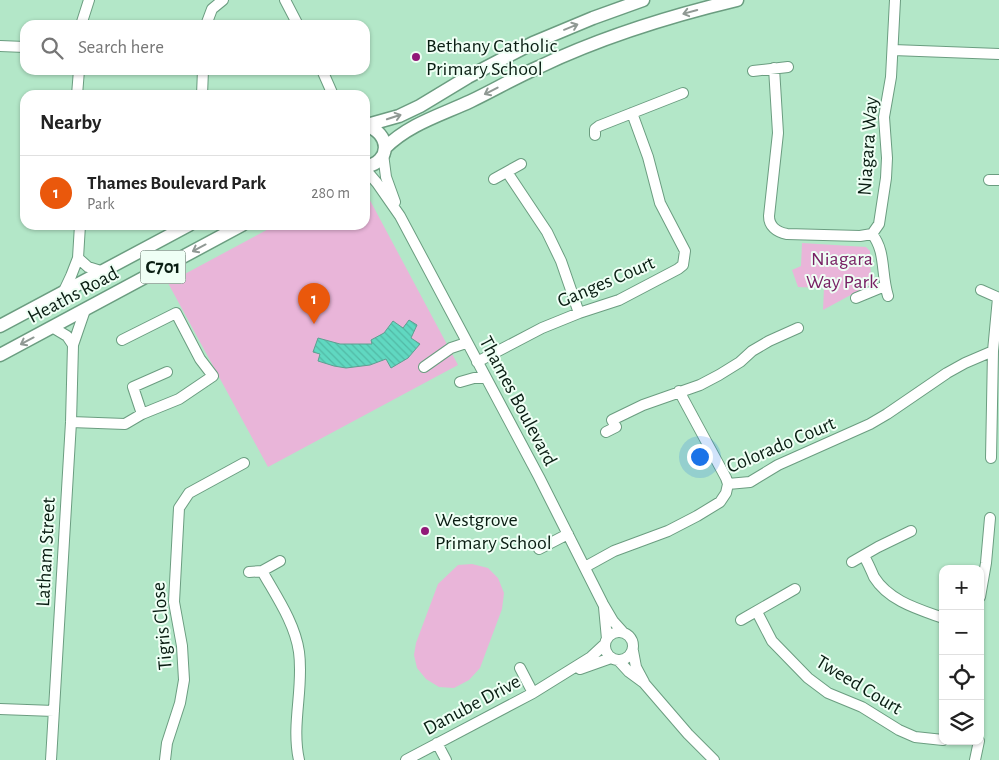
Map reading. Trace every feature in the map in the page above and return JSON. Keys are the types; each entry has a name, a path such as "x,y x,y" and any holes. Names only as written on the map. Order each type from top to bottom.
{"main road":[{"path":"370,124 414,109 475,73 533,43 643,0"},
{"path":"370,166 376,163 397,136 413,126 472,100 540,66 580,49 673,16 737,0"},
{"path":"370,127 382,135 384,151"},
{"name":"Heaths Road","path":"0,326 180,230"},
{"name":"Heaths Road","path":"0,355 233,230"}],"street":[{"path":"83,20 89,0"},
{"path":"208,20 212,9 222,0"},
{"path":"285,0 295,20"},
{"name":"Niagara Way","path":"872,234 878,224 886,178 884,117 891,77 895,1"},
{"path":"0,46 20,47"},
{"path":"893,50 999,54"},
{"path":"754,71 788,67"},
{"path":"774,68 778,133 769,216 771,225 777,231 786,234 860,236 872,234 878,242 881,252 886,291 856,298"},
{"path":"77,90 79,75"},
{"path":"202,90 203,75"},
{"path":"324,75 332,90"},
{"path":"595,135 600,122 632,113 684,92"},
{"name":"Ganges Court","path":"477,362 542,328 619,300 678,269 684,262 686,254 684,248 660,203 648,158 632,113"},
{"name":"Thames Boulevard","path":"384,151 386,177 400,216"},
{"path":"494,179 521,164"},
{"path":"507,172 547,232 561,261 579,313"},
{"name":"Thames Boulevard","path":"370,174 400,216 603,604 613,621 622,631"},
{"path":"63,293 72,276 78,258 80,230"},
{"path":"78,258 88,267 104,272"},
{"path":"981,290 998,298 993,351 991,459"},
{"name":"Latham Street","path":"52,760 73,345 85,310"},
{"path":"70,422 125,424 142,414 179,399 213,376 200,359 176,313 122,340"},
{"path":"606,432 616,427 612,420 643,405 700,385 719,376 740,362 752,350 800,326"},
{"path":"52,327 67,336 73,345"},
{"path":"424,367 451,348 466,342"},
{"name":"Colorado Court","path":"585,567 614,551 698,516 720,502 726,493 728,484 750,482 778,465 870,424 894,410 947,373 993,351"},
{"path":"142,414 133,387 167,372"},
{"path":"460,382 474,378 485,378"},
{"path":"679,391 728,484"},
{"name":"Tigris Close","path":"165,760 167,743 180,703 184,680 182,646 174,602 179,508 189,493 244,462"},
{"path":"984,574 989,517"},
{"path":"852,562 911,529"},
{"path":"539,549 568,534"},
{"path":"864,556 875,578 888,593 904,603 939,616"},
{"path":"250,572 262,571 280,561"},
{"path":"262,571 292,628 299,651 300,667 296,742 299,760"},
{"path":"741,620 796,590"},
{"name":"Thames Boulevard","path":"603,604 606,641"},
{"name":"Tweed Court","path":"757,612 772,641 808,678 828,692 862,707 899,730 915,737 939,740"},
{"path":"644,683 636,666 632,638 622,631 613,633 606,641 606,652 644,683 688,734 714,760"},
{"name":"Danube Drive","path":"406,760 533,694 591,657 606,641"},
{"path":"615,659 627,658 633,651"},
{"name":"Danube Drive","path":"554,680 615,659"},
{"path":"520,668 533,694"},
{"path":"0,709 54,712"},
{"path":"437,743 446,760"},
{"path":"975,760 978,745"}],"green space":[{"path":"370,200 458,365 268,467 168,283 267,230 370,230"},
{"name":"Niagara Way Park","path":"802,243 866,247 870,251 871,284 823,310 824,288 798,287 792,270 801,266"},
{"path":"472,564 488,568 498,578 504,593 502,609 480,668 469,680 454,688 439,687 426,679 417,668 414,655 416,643 438,584 458,565"}],"building":[{"path":"409,320 417,325 411,338 420,344 408,358 391,368 386,359 370,365 346,368 334,366 318,361 320,354 313,352 318,338 340,344 372,344 371,340 384,333 393,321 403,328"}],"place":[{"name":"Bethany Catholic Primary School","path":"416,57"},
{"name":"Thames Boulevard Park","path":"314,324"},
{"name":"Westgrove Primary School","path":"425,531"}]}
